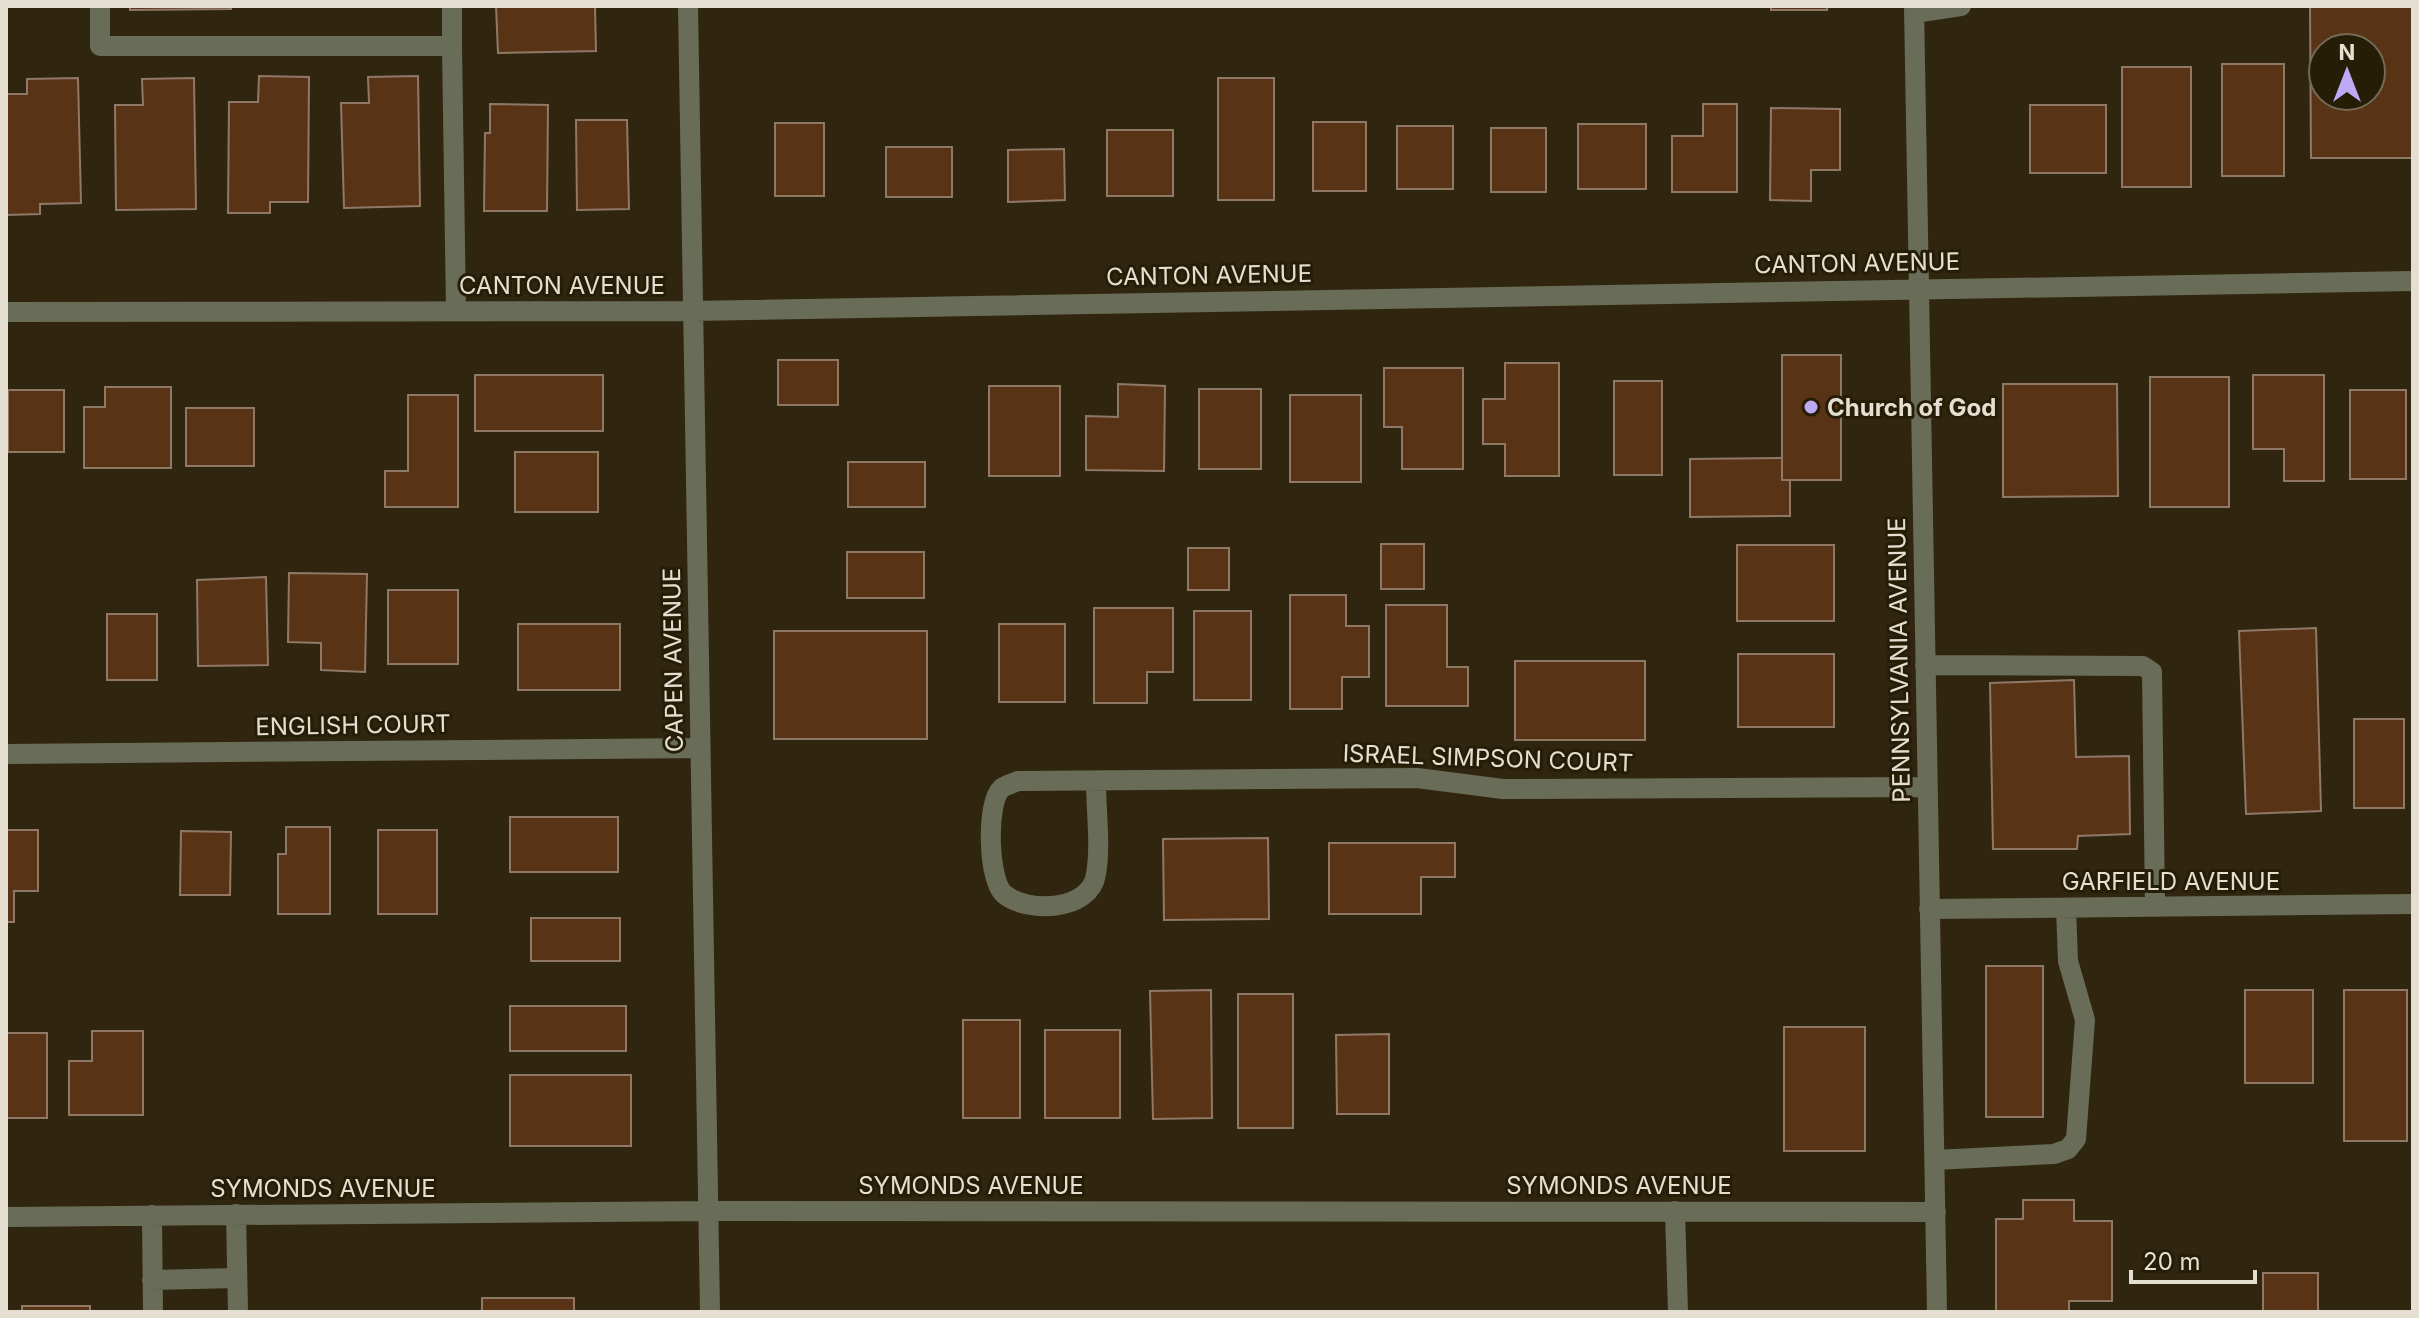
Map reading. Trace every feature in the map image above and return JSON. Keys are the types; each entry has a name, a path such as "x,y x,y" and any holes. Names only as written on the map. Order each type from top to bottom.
{"street":[{"path":"100,6 100,46 452,46"},
{"path":"452,6 456,311"},
{"name":"CAPEN AVENUE","path":"688,6 710,1312"},
{"path":"1914,10 1961,6"},
{"name":"PENNSYLVANIA AVENUE","path":"1914,10 1937,1312"},
{"name":"CANTON AVENUE","path":"6,312 692,311 2413,281"},
{"path":"1925,665 2143,666 2152,672 2155,907"},
{"name":"ENGLISH COURT","path":"6,754 700,748"},
{"name":"ISRAEL SIMPSON COURT","path":"1096,781 1096,875 1087,895 1069,903 1023,904 1002,893 992,875 992,807 1001,789 1018,781 1417,778 1503,789 1927,787"},
{"name":"GARFIELD AVENUE","path":"1929,909 2413,904"},
{"path":"1935,1160 2054,1154 2068,1149 2076,1139 2085,1020 2068,961 2066,908"},
{"name":"SYMONDS AVENUE","path":"6,1217 710,1211 1936,1212"},
{"path":"1675,1211 1678,1312"},
{"path":"236,1214 238,1312"},
{"path":"152,1215 153,1312"},
{"path":"152,1280 237,1278"}],"building":[{"path":"130,6 231,6 231,9 130,10"},
{"path":"496,6 595,6 596,51 498,53"},
{"path":"1771,6 1827,6 1827,10 1771,10"},
{"path":"2310,6 2413,6 2413,158 2311,158 2311,112 2387,112 2387,32 2310,32"},
{"path":"2222,64 2284,64 2284,176 2222,176"},
{"path":"2122,67 2191,67 2191,187 2122,187"},
{"path":"259,76 309,77 308,202 270,202 270,213 228,213 229,102 258,102"},
{"path":"418,76 420,206 344,208 341,103 369,103 368,77"},
{"path":"78,78 81,203 40,204 40,214 6,215 6,94 27,94 27,79"},
{"path":"194,78 196,209 116,210 115,105 143,105 142,79"},
{"path":"1218,78 1274,78 1274,200 1218,200"},
{"path":"490,104 548,105 547,211 484,211 485,133 490,133"},
{"path":"1703,104 1737,104 1737,192 1672,192 1672,136 1703,136"},
{"path":"2030,105 2106,105 2106,173 2030,173"},
{"path":"1771,108 1840,109 1840,170 1811,170 1811,201 1770,200"},
{"path":"576,120 627,120 629,209 577,210"},
{"path":"1313,122 1366,122 1366,191 1313,191"},
{"path":"775,123 824,123 824,196 775,196"},
{"path":"1578,124 1646,124 1646,189 1578,189"},
{"path":"1397,126 1453,126 1453,189 1397,189"},
{"path":"1491,128 1546,128 1546,192 1491,192"},
{"path":"1107,130 1173,130 1173,196 1107,196"},
{"path":"886,147 952,147 952,197 886,197"},
{"path":"1064,149 1065,200 1008,202 1008,150"},
{"name":"Church of God","path":"1782,355 1841,355 1841,480 1782,480"},
{"path":"778,360 838,360 838,405 778,405"},
{"path":"1505,363 1559,363 1559,476 1505,476 1505,444 1483,444 1483,399 1505,399"},
{"path":"1384,368 1463,368 1463,469 1402,469 1402,427 1384,427"},
{"path":"475,375 603,375 603,431 475,431"},
{"path":"2253,375 2324,375 2324,481 2284,481 2284,449 2253,449"},
{"path":"2150,377 2229,377 2229,507 2150,507"},
{"path":"1614,381 1662,381 1662,475 1614,475"},
{"path":"1118,384 1165,386 1164,471 1086,470 1086,416 1118,417"},
{"path":"2003,384 2117,384 2118,496 2003,497"},
{"path":"989,386 1060,386 1060,476 989,476"},
{"path":"105,387 171,387 171,468 84,468 84,407 105,407"},
{"path":"1199,389 1261,389 1261,469 1199,469"},
{"path":"8,390 64,390 64,452 8,452"},
{"path":"2350,390 2406,390 2406,479 2350,479"},
{"path":"408,395 458,395 458,507 385,507 385,471 408,471"},
{"path":"1290,395 1361,395 1361,482 1290,482"},
{"path":"186,408 254,408 254,466 186,466"},
{"path":"515,452 598,452 598,512 515,512"},
{"path":"1782,458 1782,480 1790,480 1790,516 1690,517 1690,459"},
{"path":"848,462 925,462 925,507 848,507"},
{"path":"1381,544 1424,544 1424,589 1381,589"},
{"path":"1737,545 1834,545 1834,621 1737,621"},
{"path":"1188,548 1229,548 1229,590 1188,590"},
{"path":"847,552 924,552 924,598 847,598"},
{"path":"289,573 367,574 365,672 321,670 321,643 288,642"},
{"path":"266,577 268,665 198,666 197,580"},
{"path":"388,590 458,590 458,664 388,664"},
{"path":"1290,595 1346,595 1346,626 1369,626 1369,677 1342,677 1342,709 1290,709"},
{"path":"1386,605 1447,605 1447,667 1468,667 1468,706 1386,706"},
{"path":"1094,608 1173,608 1173,672 1147,672 1147,703 1094,703"},
{"path":"1194,611 1251,611 1251,700 1194,700"},
{"path":"107,614 157,614 157,680 107,680"},
{"path":"518,624 620,624 620,690 518,690"},
{"path":"999,624 1065,624 1065,702 999,702"},
{"path":"2316,628 2321,811 2246,814 2239,631"},
{"path":"774,631 927,631 927,739 774,739"},
{"path":"1738,654 1834,654 1834,727 1738,727"},
{"path":"1515,661 1645,661 1645,740 1515,740"},
{"path":"2074,680 2076,757 2129,756 2130,834 2078,836 2077,849 1993,849 1990,683"},
{"path":"2354,719 2404,719 2404,808 2354,808"},
{"path":"510,817 618,817 618,872 510,872"},
{"path":"286,827 330,827 330,914 278,914 278,854 286,854"},
{"path":"6,830 38,830 38,891 14,891 14,922 6,922"},
{"path":"378,830 437,830 437,914 378,914"},
{"path":"181,831 231,832 230,895 180,895"},
{"path":"1268,838 1269,919 1164,920 1163,839"},
{"path":"1329,843 1455,843 1455,877 1421,877 1421,914 1329,914"},
{"path":"531,918 620,918 620,961 531,961"},
{"path":"1986,966 2043,966 2043,1117 1986,1117"},
{"path":"1211,990 1212,1118 1153,1119 1150,991"},
{"path":"2245,990 2313,990 2313,1083 2245,1083"},
{"path":"2344,990 2407,990 2407,1141 2344,1141"},
{"path":"1238,994 1293,994 1293,1128 1238,1128"},
{"path":"510,1006 626,1006 626,1051 510,1051"},
{"path":"963,1020 1020,1020 1020,1118 963,1118"},
{"path":"1784,1027 1865,1027 1865,1151 1784,1151"},
{"path":"1045,1030 1120,1030 1120,1118 1045,1118"},
{"path":"92,1031 143,1031 143,1115 69,1115 69,1061 92,1061"},
{"path":"6,1033 47,1033 47,1118 6,1118"},
{"path":"1389,1034 1389,1114 1337,1114 1336,1035"},
{"path":"510,1075 631,1075 631,1146 510,1146"},
{"path":"2023,1200 2074,1200 2074,1221 2112,1221 2112,1301 2069,1301 2069,1312 1996,1312 1996,1219 2023,1219"},
{"path":"2263,1273 2318,1273 2318,1312 2263,1312"},
{"path":"482,1298 574,1298 574,1312 482,1312"},
{"path":"22,1306 90,1306 90,1312 22,1312"}],"place":[{"name":"Church of God","path":"1811,407"}]}
